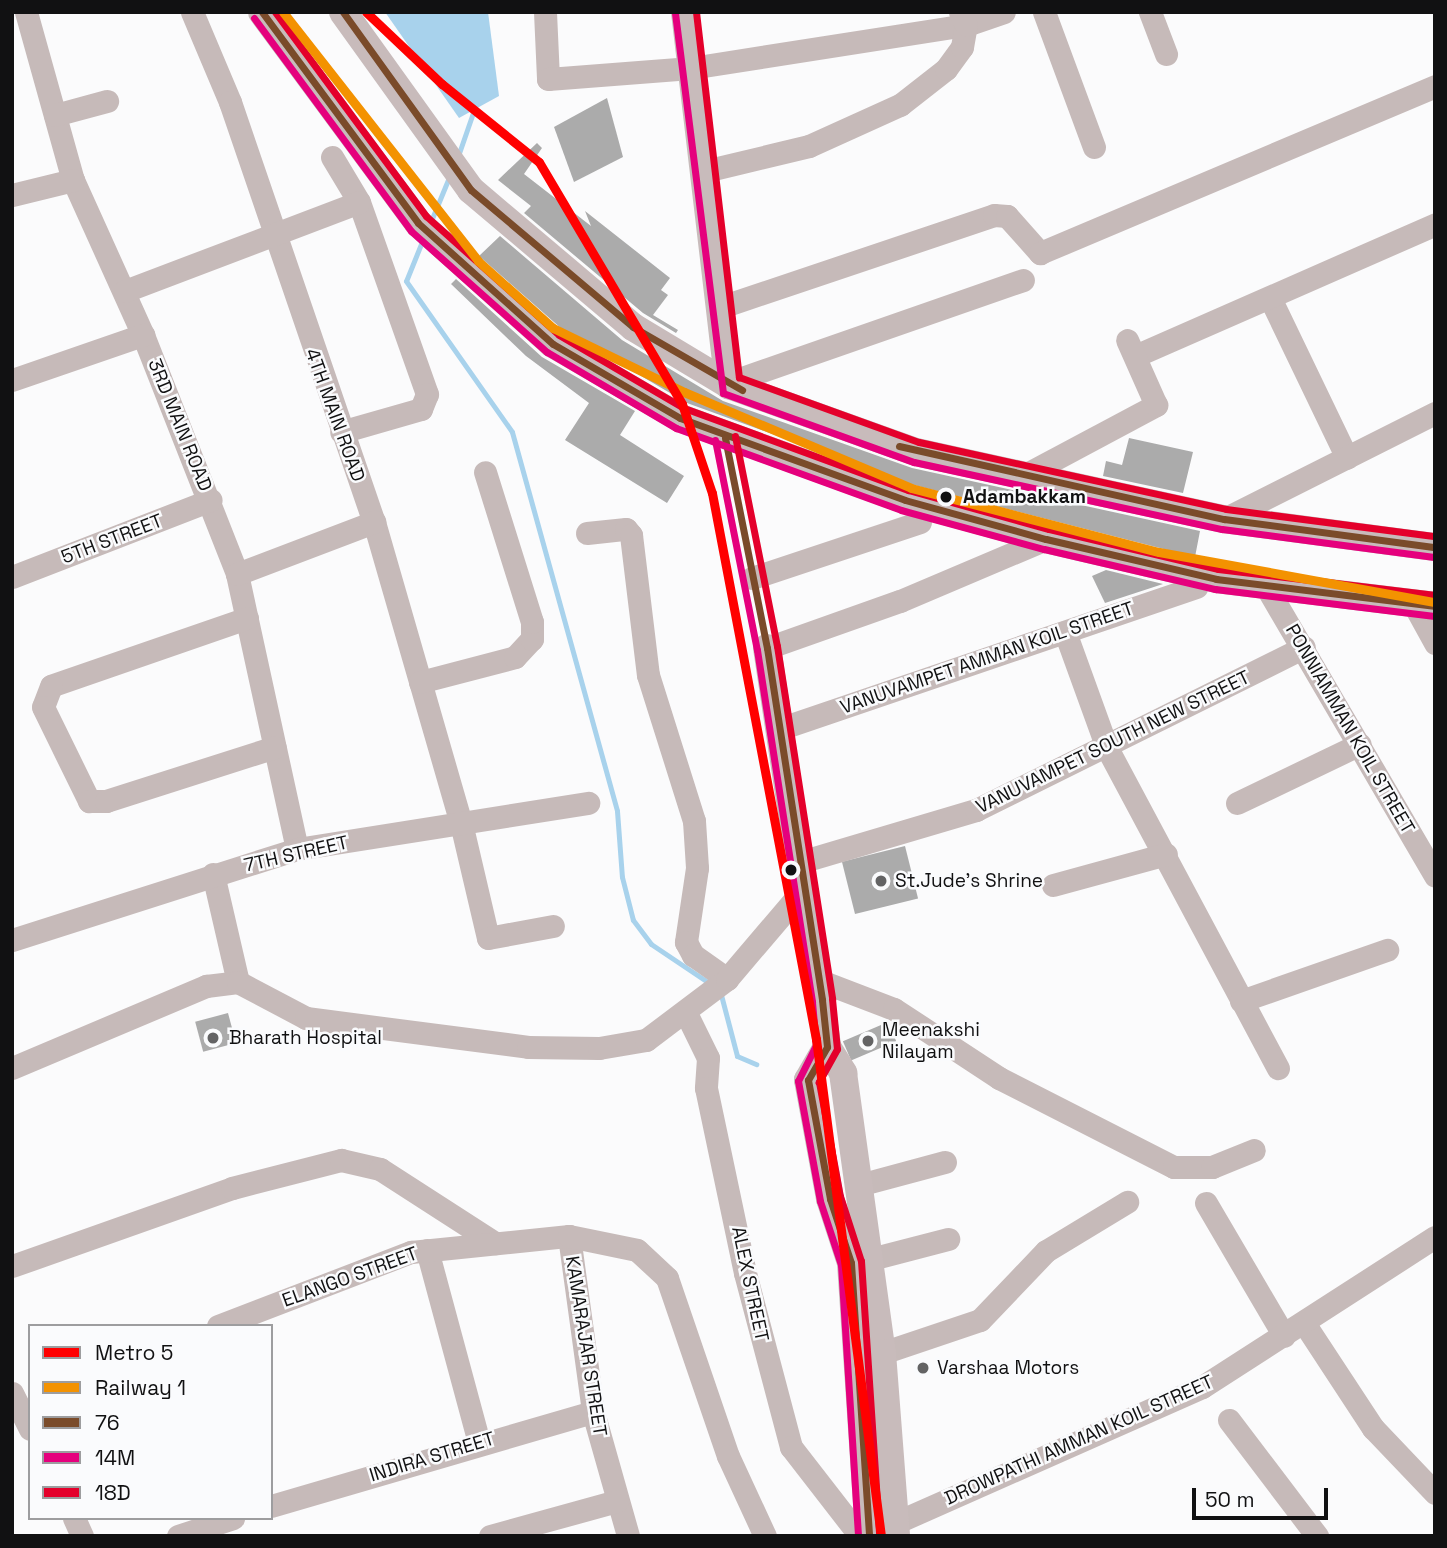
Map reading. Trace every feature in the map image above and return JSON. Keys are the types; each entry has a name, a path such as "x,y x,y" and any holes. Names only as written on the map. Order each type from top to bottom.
{"main road":[{"path":"262,12 418,223 553,344 680,418 905,500 1046,539 1172,570 1424,605"},
{"path":"343,12 471,190 634,327 731,383 916,452 1224,519 1435,547"},
{"path":"685,12 731,383"},
{"path":"767,648 801,892 820,990 827,1046 843,1073 882,1353 896,1530"},
{"path":"827,1046 808,1080 830,1199 851,1264 869,1536"}],"street":[{"name":"3RD MAIN ROAD","path":"26,12 73,180 125,291 211,500 237,573 298,849"},
{"name":"4TH MAIN ROAD","path":"192,12 230,102 272,236 374,522 461,823 488,938 553,926"},
{"path":"545,12 548,79 691,68 1004,12"},
{"path":"1044,12 1094,147"},
{"path":"1150,12 1166,54"},
{"path":"705,171 861,127 946,69 962,47 963,19"},
{"path":"721,307 994,215 1007,216 1040,253 1435,86"},
{"path":"55,115 107,101"},
{"path":"332,157 359,202 427,394 421,409 341,432"},
{"path":"12,195 73,180"},
{"path":"125,291 359,202"},
{"path":"1025,475 1152,410 1156,399 1131,348 1271,300 1435,224"},
{"path":"731,383 1023,280"},
{"path":"1271,300 1347,458"},
{"path":"12,380 143,335"},
{"path":"1224,519 1435,413"},
{"path":"420,682 515,657 532,639 532,622 485,472"},
{"name":"5TH STREET","path":"12,577 211,500"},
{"path":"237,573 374,522"},
{"path":"752,578 920,522"},
{"path":"587,533 626,529 631,535 648,675 694,821 697,868 686,942 693,955 720,986"},
{"path":"767,648 900,601 1046,539"},
{"name":"PONNIAMMAN KOIL STREET","path":"1264,583 1304,647 1435,876"},
{"name":"VANUVAMPET AMMAN KOIL STREET","path":"779,729 1196,587"},
{"path":"1424,605 1435,643"},
{"path":"247,618 51,686 43,707 89,802 106,801 275,747"},
{"path":"1065,632 1107,748 1278,1068"},
{"name":"VANUVAMPET SOUTH NEW STREET","path":"797,863 976,810 1107,748 1304,647"},
{"path":"1237,803 1360,744"},
{"name":"7TH STREET","path":"12,940 298,849 588,803"},
{"path":"1053,885 1166,854"},
{"path":"213,874 237,982"},
{"path":"12,1068 206,986 237,982 306,1018 527,1047 599,1048 646,1040 720,986 801,892"},
{"path":"1241,1001 1387,950"},
{"path":"820,990 894,1009 999,1078 1166,1164 1187,1170 1212,1167 1254,1150"},
{"name":"ALEX STREET","path":"686,1013 708,1058 706,1088 745,1273 791,1447 860,1536"},
{"path":"12,1266 232,1188 341,1160 380,1169 495,1243"},
{"path":"859,1185 945,1162"},
{"path":"882,1353 980,1321 1046,1251 1127,1202"},
{"path":"1206,1203 1284,1336"},
{"name":"ELANGO STREET","path":"224,1324 427,1250 569,1236 637,1250 667,1278 728,1456 765,1536"},
{"name":"KAMARAJAR STREET","path":"569,1236 593,1412 628,1536"},
{"name":"DROWPATHI AMMAN KOIL STREET","path":"896,1530 1202,1387 1435,1237"},
{"path":"867,1260 948,1239"},
{"path":"427,1250 478,1443"},
{"path":"1304,1323 1373,1428 1435,1493"},
{"path":"18,1400 28,1424"},
{"name":"INDIRA STREET","path":"273,1505 478,1443 593,1412"},
{"path":"1229,1420 1317,1536"},
{"path":"490,1536 617,1501"},
{"path":"75,1520 82,1536"},
{"path":"178,1536 227,1520"}],"water":[{"path":"385,12 488,12 499,96 459,118"}],"building":[{"path":"607,98 623,157 574,182 554,127"},
{"path":"537,143 542,148 524,174 591,226 585,211 670,278 661,290 668,295 653,315 678,330 676,333 643,313 524,213 531,206 498,180"},
{"path":"500,236 622,340 723,401 912,468 1200,531 1195,557 910,484 687,403 563,330 479,256"},
{"path":"456,279 542,357 635,411 620,435 684,476 667,503 565,440 589,403 526,356 451,284"},
{"path":"1129,438 1193,452 1183,493 1103,476 1106,461 1122,465"},
{"path":"1106,570 1163,584 1105,603 1092,576"},
{"name":"St.Jude's Shrine","path":"905,846 918,898 855,914 842,862"},
{"path":"228,1013 236,1043 203,1052 195,1022"},
{"name":"Meenakshi Nilayam","path":"888,1022 896,1041 851,1060 843,1041"}],"waterway":[{"path":"458,156 476,104"},
{"path":"431,221 450,175"},
{"path":"423,239 406,281 512,432 617,811 622,877 633,920 651,944 709,983"},
{"path":"720,991 737,1056 756,1064"}],"metro line":[{"name":"5","path":"366,12 442,84 539,162 682,404 712,493 816,1039 881,1536"}],"rail line":[{"name":"1","path":"283,12 478,261 553,328 684,392 911,488 1159,552 1435,602"}],"transit line":[{"name":"76","path":"262,12 418,223 553,344 680,418 905,500 1046,539 1216,579 1435,606"},
{"name":"18D","path":"275,12 426,216 559,335 684,408 908,490 1049,529 1218,569 1435,595"},
{"name":"76","path":"343,12 471,190 633,327 742,390"},
{"name":"18D","path":"696,12 739,377 919,442 1226,509 1435,536"},
{"name":"14M","path":"675,13 723,393 914,462 1222,529 1434,557"},
{"name":"14M","path":"254,18 411,231 547,352 676,428 901,510 1044,549 1215,589 1434,616"},
{"name":"18D","path":"735,436 777,646 832,999 837,1049 819,1082 840,1196 861,1261 879,1535"},
{"name":"76","path":"725,438 767,648 822,1000 827,1047 808,1080 830,1199 851,1263 869,1536"},
{"name":"14M","path":"715,440 757,650 812,1002 816,1045 798,1081 820,1201 841,1265 858,1536"},
{"name":"76","path":"899,446 1224,519 1435,547"}],"place":[{"name":"Adambakkam","path":"946,497"},
{"name":"St.Jude's Shrine","path":"881,881"},
{"name":"Bharath Hospital","path":"213,1038"},
{"name":"Meenakshi Nilayam","path":"868,1041"},
{"name":"Varshaa Motors","path":"923,1368"}]}
